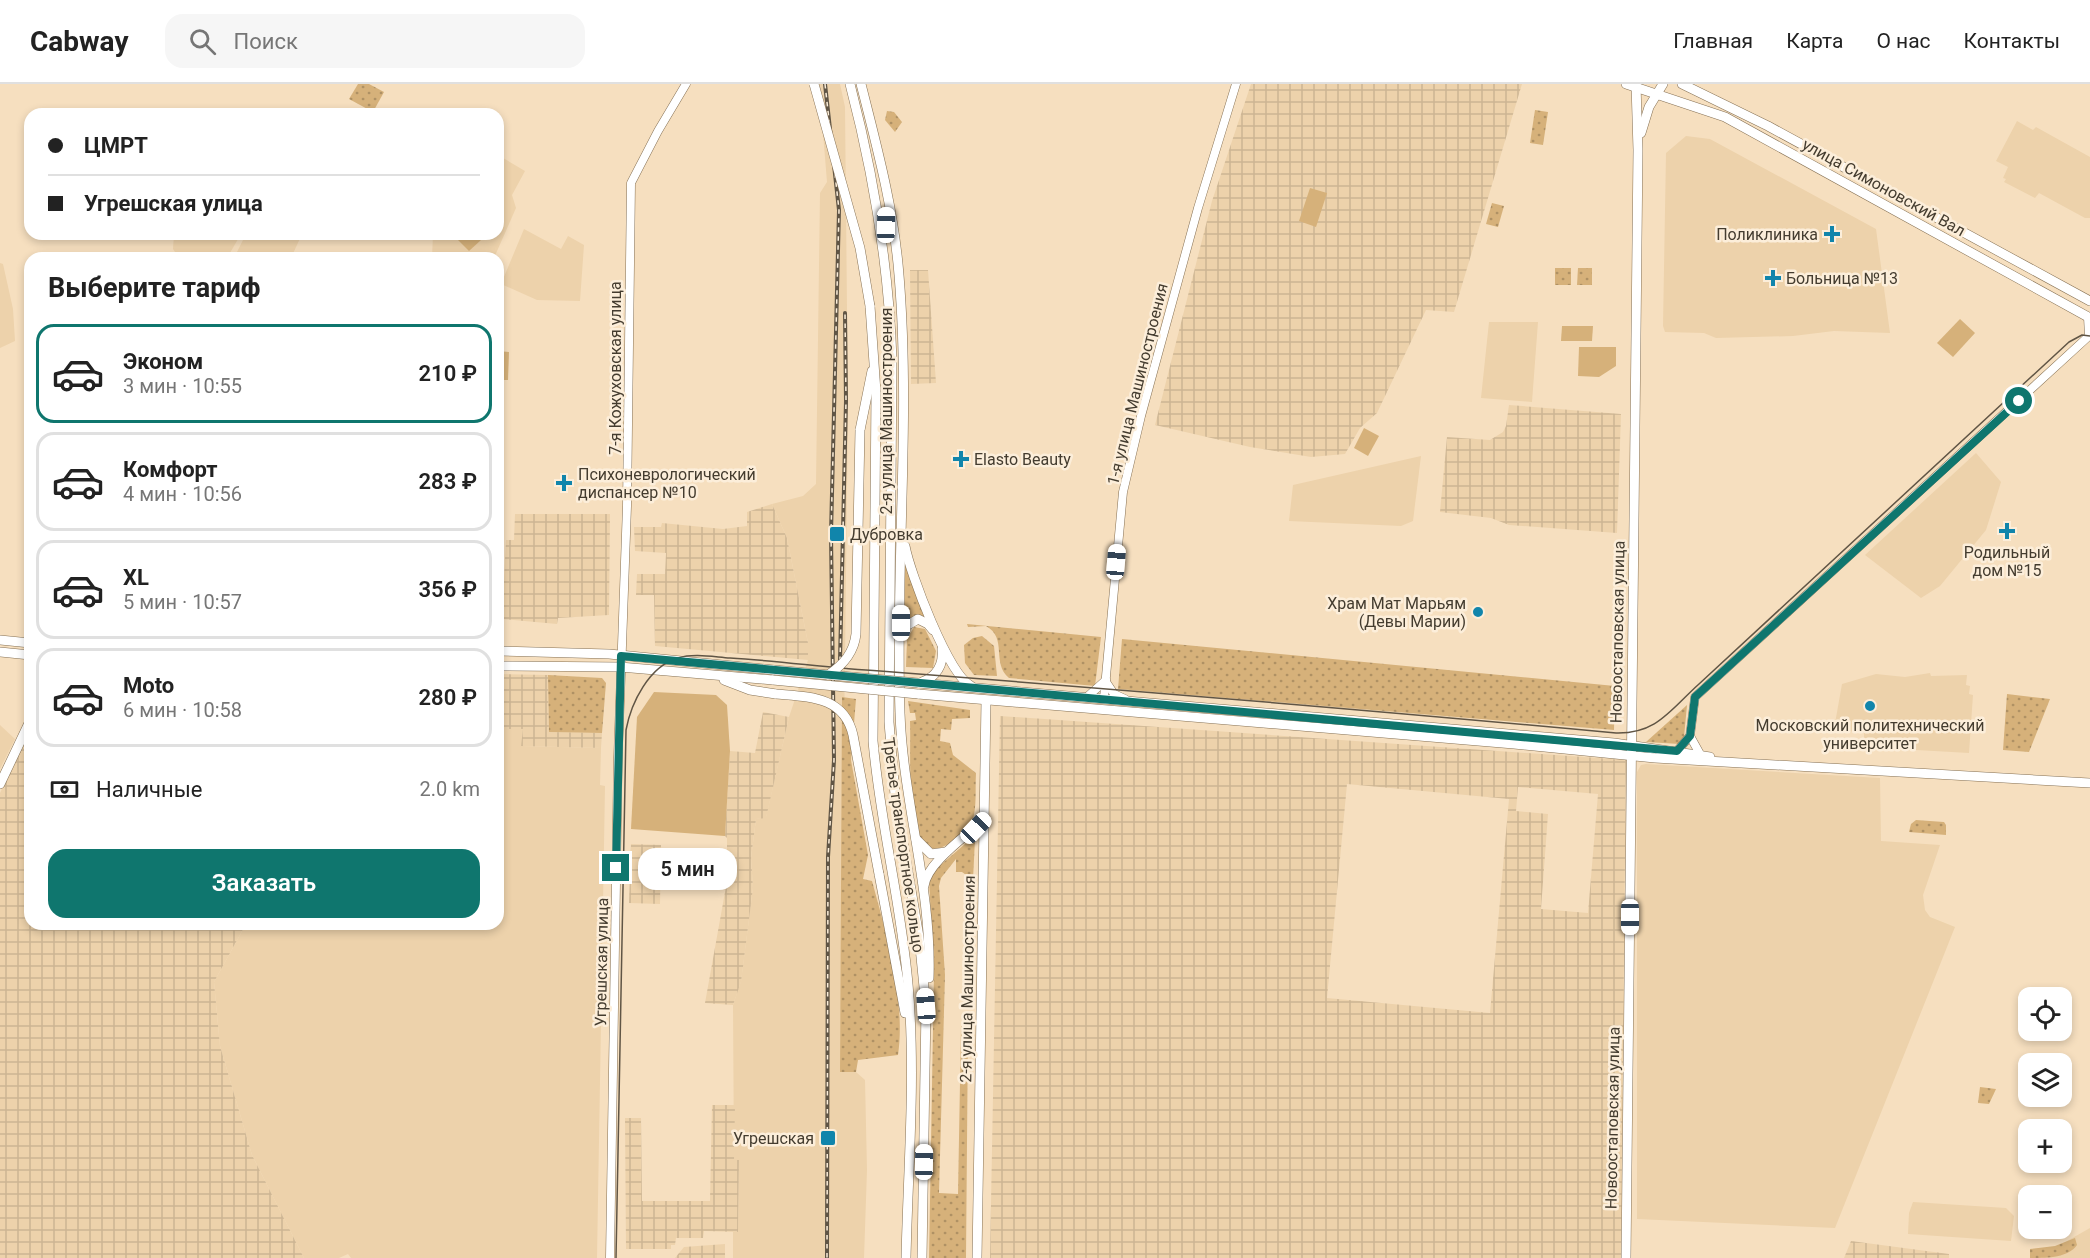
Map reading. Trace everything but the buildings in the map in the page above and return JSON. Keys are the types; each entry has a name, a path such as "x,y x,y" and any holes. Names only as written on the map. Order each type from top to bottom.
{"main road":[{"name":"Третье транспортное кольцо","path":"814,84 860,248 874,333 876,392 873,741 879,798 906,960 910,1058 906,1258"},
{"name":"Третье транспортное кольцо","path":"850,84 873,180 886,261 892,361 889,740 895,795 919,937 926,1028 922,1258"},
{"name":"2-я улица Машиностроения","path":"861,84 886,188 899,274 902,331 903,756 930,936 926,1028"},
{"name":"Новоостаповская улица","path":"1638,150 1646,116 1663,84"},
{"name":"улица Симоновский Вал","path":"1682,84 1759,121 2090,301"},
{"name":"Новоостаповская улица","path":"1626,1258 1638,150 1632,85"},
{"name":"улица Симоновский Вал","path":"1632,85 1699,106 1753,131 2089,317"},
{"path":"886,188 886,261"},
{"path":"828,675 846,659 853,648 856,634 860,430 872,374 874,333"},
{"path":"901,523 906,552 939,640 943,659 940,668 932,677 918,683"},
{"path":"901,644 906,626 918,620 928,624 958,675 974,687 986,701"},
{"path":"1,640 24,642"},
{"path":"504,651 621,656 687,668 750,690 823,699 839,708 847,717 853,735 901,989 910,1058"},
{"path":"0,652 24,654"},
{"path":"504,666 687,668 774,675 986,701 1261,722 1630,756 2090,783"},
{"path":"710,675 828,675 999,689 1630,745 1700,754 1719,760"},
{"path":"986,701 999,689"},
{"path":"950,697 975,706 986,718"},
{"name":"2-я улица Машиностроения","path":"977,1258 986,701"},
{"path":"0,784 24,733"},
{"path":"924,891 927,876 953,847 985,818"},
{"path":"914,832 920,844 931,854 941,854 953,847"}],"street":[{"name":"7-я Кожуховская улица","path":"620,667 627,506 632,183 658,131 686,84"},
{"name":"1-я улица Машиностроения","path":"1104,698 1123,492 1195,216 1236,84"},
{"path":"2009,274 2006,265 2016,262"},
{"path":"1677,751 1690,736 1695,697 2090,335 2089,317"},
{"name":"Угрешская улица","path":"610,1258 620,667"},
{"path":"1087,697 1106,680 1114,694 1127,700"},
{"path":"1086,709 1104,698 1108,705 1121,712"},
{"path":"1690,736 1700,754"}],"shaded area":[{"path":"358,84 369,84 384,92 375,108 366,108 349,99"},
{"path":"819,84 840,84 845,107 848,410 840,1072 856,1072 865,1080 867,1170 864,1258 733,1258 733,1232 738,1231 739,1161 734,1160 733,1005 741,981 753,888 751,858 756,819 766,817 789,717 808,660 808,643 787,538 772,504 803,496 816,484 820,193 827,182"},
{"path":"1251,84 1522,84 1454,312 1426,310 1377,413 1360,428 1345,454 1311,457 1250,447 1155,425 1212,201"},
{"path":"1535,110 1548,112 1543,145 1530,143"},
{"path":"887,111 894,112 902,122 895,132 885,120"},
{"path":"2017,121 2033,130 2036,127 2090,157 2090,218 2085,218 2039,193 2035,198 2004,182 2006,179 2003,178 2008,167 1996,161"},
{"name":"Больница №13","path":"1686,136 1710,139 1876,229 1890,333 1834,331 1793,336 1716,338 1704,333 1665,332 1663,326 1666,153"},
{"path":"504,159 525,171 512,195 516,208 504,235"},
{"path":"1310,188 1327,193 1316,227 1299,221"},
{"path":"1492,203 1504,206 1498,227 1486,224"},
{"path":"524,229 561,249 568,236 584,245 580,301 537,300 504,285 504,277"},
{"path":"174,240 238,240 230,252 175,252"},
{"path":"243,240 299,240 294,252 237,252"},
{"path":"433,240 502,240 497,252 432,252"},
{"path":"458,240 481,240 469,251"},
{"path":"0,263 3,264 13,309 15,341 0,348"},
{"path":"1555,268 1571,268 1571,285 1555,285"},
{"path":"1578,268 1592,268 1592,285 1577,285"},
{"path":"910,270 928,270 936,383 911,384"},
{"path":"1960,319 1975,333 1953,357 1937,343"},
{"path":"1489,322 1538,322 1532,402 1481,398"},
{"path":"1562,326 1593,326 1592,341 1561,341"},
{"path":"1579,347 1616,347 1616,366 1599,377 1578,376"},
{"path":"504,352 509,352 508,380 504,380"},
{"path":"1509,405 1621,414 1617,533 1509,525 1491,518 1440,512 1447,437 1490,440 1503,432"},
{"path":"1364,428 1379,436 1368,456 1354,448"},
{"path":"1976,453 2001,482 1986,530 1940,586 1921,598 1865,555"},
{"path":"1421,456 1413,521 1401,526 1289,521 1293,485"},
{"path":"772,504 787,538 808,643 808,660 655,646 654,595 636,595 637,574 665,574 666,553 635,551 634,527 661,527 662,523 723,529 747,526 747,512"},
{"path":"515,514 610,514 609,615 558,618 557,624 504,619 506,540 514,540"},
{"path":"905,565 926,620 905,624"},
{"path":"967,624 1101,637 1095,686 1009,678 1001,665 998,644 993,631 986,626 968,627"},
{"path":"914,627 925,629 936,651 933,668 906,667 907,639"},
{"path":"982,636 994,646 997,676 974,675 965,663 964,645 973,638"},
{"path":"1122,639 1615,686 1614,730 1118,689"},
{"path":"1930,673 1931,676 1967,675 1966,685 1970,686 1969,694 1973,695 1969,753 1899,749 1899,742 1864,740 1864,733 1834,729 1842,684 1876,674 1905,677"},
{"path":"504,674 548,675 549,732 602,733 601,748 521,746 523,729 504,729"},
{"path":"548,675 602,678 606,683 602,733 549,732"},
{"path":"654,692 716,695 727,705 730,751 725,836 631,829 637,717"},
{"path":"2007,694 2050,699 2029,752 2003,750"},
{"path":"842,697 856,699 851,760 868,855 863,879 872,881 888,944 897,990 900,1034 898,1055 858,1060 856,1072 840,1072"},
{"path":"908,701 970,710 970,718 952,719 951,730 941,729 940,741 950,743 953,755 976,773 972,822 959,836 943,847 927,846 919,835 915,823 911,795 910,721 916,720 915,713 910,713"},
{"path":"1687,705 1684,737 1680,744 1646,742"},
{"path":"763,712 789,717 766,818 756,819 751,858 753,888 741,982 733,1005 705,1003 727,881 727,838 725,836 730,751 755,753"},
{"path":"1000,716 1626,760 1621,1258 990,1258","holes":["1347,784 1509,799 1490,1013 1327,998","1518,787 1598,794 1588,913 1541,909 1548,814 1516,811"]},
{"path":"0,725 15,739 0,769"},
{"path":"504,729 523,729 522,746 601,748 600,785 605,786 597,1258 351,1258 348,1254 339,1258 304,1258 252,1155 220,1046 214,982 243,930 504,930"},
{"path":"24,743 24,930 243,930 214,982 220,1046 252,1155 304,1258 0,1258 0,793"},
{"path":"1641,765 1880,778 1881,841 1940,845 1923,895 1925,910 1930,917 1955,927 1835,1228 1637,1219 1637,772"},
{"path":"1916,820 1944,822 1946,835 1909,832 1911,824"},
{"path":"973,837 975,839 973,880 962,872 956,872 956,859 941,878 939,886 945,975 939,1193 958,1194 961,1026 968,1027 966,1258 929,1258 934,971 929,881 936,869"},
{"path":"631,844 661,845 660,904 629,903"},
{"path":"1980,1087 1996,1089 1989,1104 1978,1103"},
{"path":"712,1105 735,1105 734,1160 739,1160 738,1232 704,1231 703,1238 676,1238 675,1245 671,1245 671,1249 626,1249 625,1118 641,1118 642,1201 710,1201"},
{"path":"1913,1202 2006,1208 2014,1216 2011,1241 1908,1234 1909,1213"},
{"path":"2090,1228 2090,1258 2037,1258 2072,1239"},
{"path":"2075,1238 2077,1245 2068,1253 2030,1258 2030,1249 2055,1246"},
{"path":"1851,1241 1949,1254 1949,1258 1844,1258"},
{"path":"725,1244 725,1258 675,1258 684,1247"}],"tram line":[{"path":"616,1258 626,730 632,708 643,687 650,677 668,662 678,658 704,656 1616,733 1630,732 1653,725 1662,719 2069,342 2082,335 2090,336"}],"railway":[{"path":"825,84 839,210 831,534 834,760 828,857 827,1258"},
{"path":"840,661 846,401 845,313"}],"place":[{"name":"Поликлиника","path":"1832,234"},
{"name":"Больница №13","path":"1773,278"},
{"name":"Elasto Beauty","path":"961,459"},
{"name":"Психоневрологический диспансер №10","path":"564,483"},
{"name":"Родильный дом №15","path":"2007,531"},
{"name":"Дубровка","path":"837,534"},
{"name":"Храм Мат Марьям (Девы Марии)","path":"1478,612"},
{"name":"Московский политехнический университет","path":"1870,706"},
{"name":"Угрешская","path":"828,1138"}],"route":[{"path":"616,868 621,656 688,664 1122,699 1614,743 1677,751 1690,736 1695,697 2019,401"}]}
